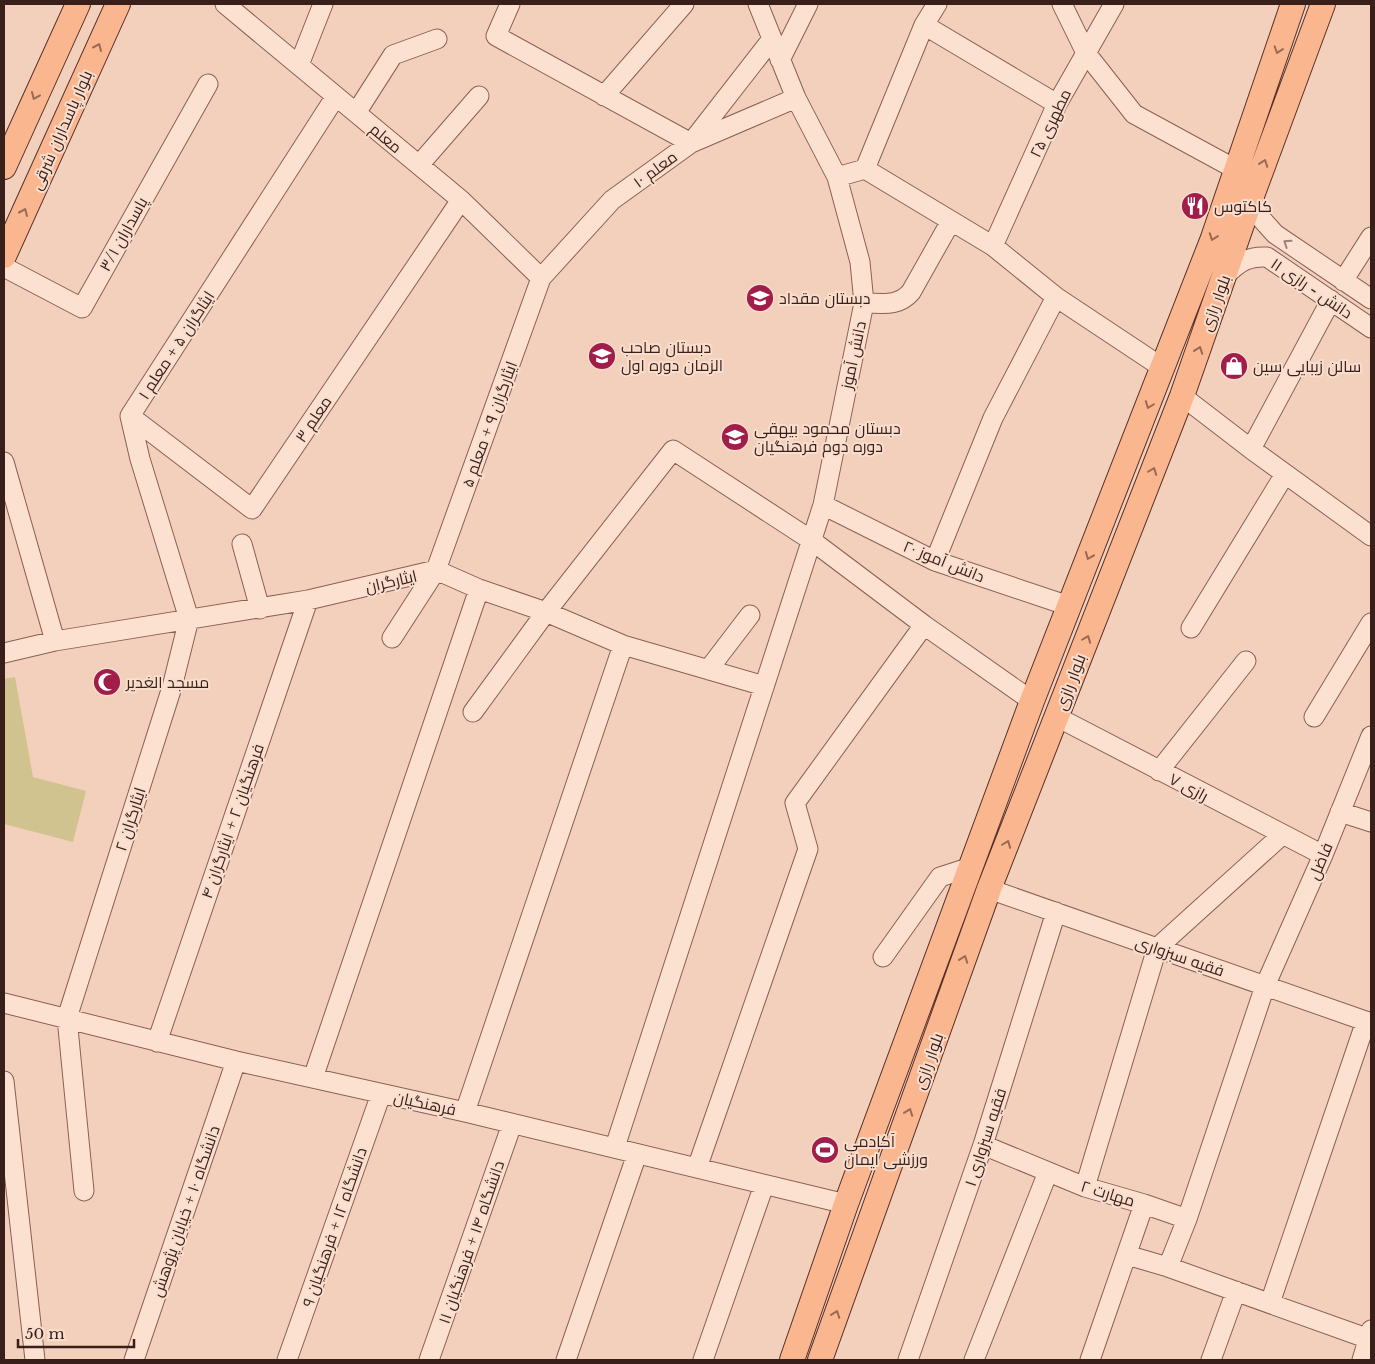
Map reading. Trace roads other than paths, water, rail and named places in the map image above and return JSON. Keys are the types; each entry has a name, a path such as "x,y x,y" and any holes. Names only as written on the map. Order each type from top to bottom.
{"main road":[{"path":"4,167 78,4"},
{"name":"بلوار پاسداران شرقی","path":"4,256 118,4"},
{"name":"بلوار رازی","path":"792,1360 846,1204 1032,701 1163,368 1237,170 1293,4"},
{"name":"بلوار رازی","path":"820,1360 990,889 1182,396 1226,275 1253,193 1323,4"},
{"path":"46,71 79,91"},
{"path":"1117,487 1142,497"}],"street":[{"name":"معلم","path":"225,4 461,200 541,278"},
{"path":"299,65 323,4"},
{"path":"510,4 496,36 691,143 772,39"},
{"path":"604,96 684,4"},
{"name":"دانش آموز","path":"615,1148 823,505 864,303 860,262 837,177 796,98 758,4"},
{"path":"780,60 808,4"},
{"path":"865,169 924,25 937,4"},
{"path":"1062,4 1086,53 1134,114 1237,170"},
{"name":"مطهری ۲۵","path":"993,246 1057,104 1114,4"},
{"path":"924,25 1057,104"},
{"path":"356,113 393,55 437,40"},
{"name":"پاسداران ۳/۱","path":"4,267 82,308 208,84"},
{"name":"ایثاگران ۵ + معلم ۱","path":"189,618 140,459 130,416 336,96"},
{"path":"419,165 479,96"},
{"name":"معلم ۱۰","path":"541,278 612,200 691,143 796,98"},
{"path":"837,177 865,169 993,246 1056,296 1163,368"},
{"name":"دانش - رازی ۱۱","path":"1253,193 1258,214 1275,234 1371,299"},
{"name":"معلم ۳","path":"130,416 252,509 461,200"},
{"path":"864,303 903,301 911,292 951,221"},
{"path":"1343,281 1371,237"},
{"name":"دانش - رازی ۱۱","path":"1226,275 1241,260 1267,257 1371,328"},
{"path":"1303,281 1314,261"},
{"name":"ایثارگران ۹ + معلم ۵","path":"392,638 436,570 541,278"},
{"path":"935,560 992,418 1056,296"},
{"path":"1251,449 1331,300"},
{"path":"1182,396 1285,474 1368,527"},
{"path":"473,712 546,612 673,450 811,540 1032,701"},
{"path":"4,462 55,640"},
{"path":"1192,628 1285,474"},
{"name":"دانش آموز ۲۰","path":"823,505 935,560 1069,606"},
{"path":"242,544 260,609"},
{"name":"ایثارگران","path":"4,653 55,640 308,600 436,570 479,589 546,612 623,645 764,686"},
{"path":"313,1078 479,589"},
{"name":"فرهنگیان ۲ + ایثارگران ۴","path":"157,1042 308,600"},
{"path":"708,670 750,615"},
{"name":"ایثارگران ۲","path":"67,1018 172,687 189,618"},
{"path":"1314,717 1371,622"},
{"path":"697,1168 808,849 795,803 924,624"},
{"path":"465,1112 623,645"},
{"path":"1159,771 1246,661"},
{"name":"رازی ۷","path":"1057,716 1159,771 1323,855"},
{"name":"فاضل","path":"1186,1219 1265,986 1323,855 1371,736"},
{"path":"1340,812 1371,822"},
{"path":"1085,1187 1157,948 1282,835"},
{"path":"883,957 940,877 971,867"},
{"name":"فقیه سبزواری","path":"990,889 1369,1022"},
{"name":"فقیه سبزواری ۱","path":"908,1360 983,1145 1056,912"},
{"name":"فرهنگیان","path":"4,1003 236,1061 465,1112 846,1204"},
{"path":"67,1018 84,1191"},
{"path":"1270,1303 1369,1022"},
{"name":"دانشگاه ۱۰ + خیابان پژوهش","path":"134,1360 236,1061"},
{"path":"4,1081 35,1360"},
{"name":"دانشگاه ۱۲ + فرهنگیان ۹","path":"287,1360 381,1094"},
{"name":"دانشگاه ۱۴ + فرهنگیان ۱۱","path":"429,1360 512,1124"},
{"name":"مهارت ۲","path":"983,1145 1085,1187 1144,1204 1186,1219"},
{"path":"566,1360 637,1154"},
{"path":"974,1360 1048,1172"},
{"path":"702,1360 764,1185"},
{"path":"1090,1360 1144,1204"},
{"path":"1168,1267 1186,1219"},
{"path":"1127,1255 1370,1335 1362,1360"},
{"path":"1211,1360 1236,1290"}],"place":[{"name":"کاکتوس","path":"1195,206"},
{"name":"دبستان مقداد","path":"760,298"},
{"name":"دبستان صاحب الزمان دوره اول","path":"602,356"},
{"name":"سالن زیبایی سین","path":"1234,366"},
{"name":"دبستان محمود بیهقی دوره دوم فرهنگیان","path":"735,437"},
{"name":"مسجد الغدیر","path":"107,682"},
{"name":"آکادمی ورزشی ایمان","path":"825,1150"}]}
